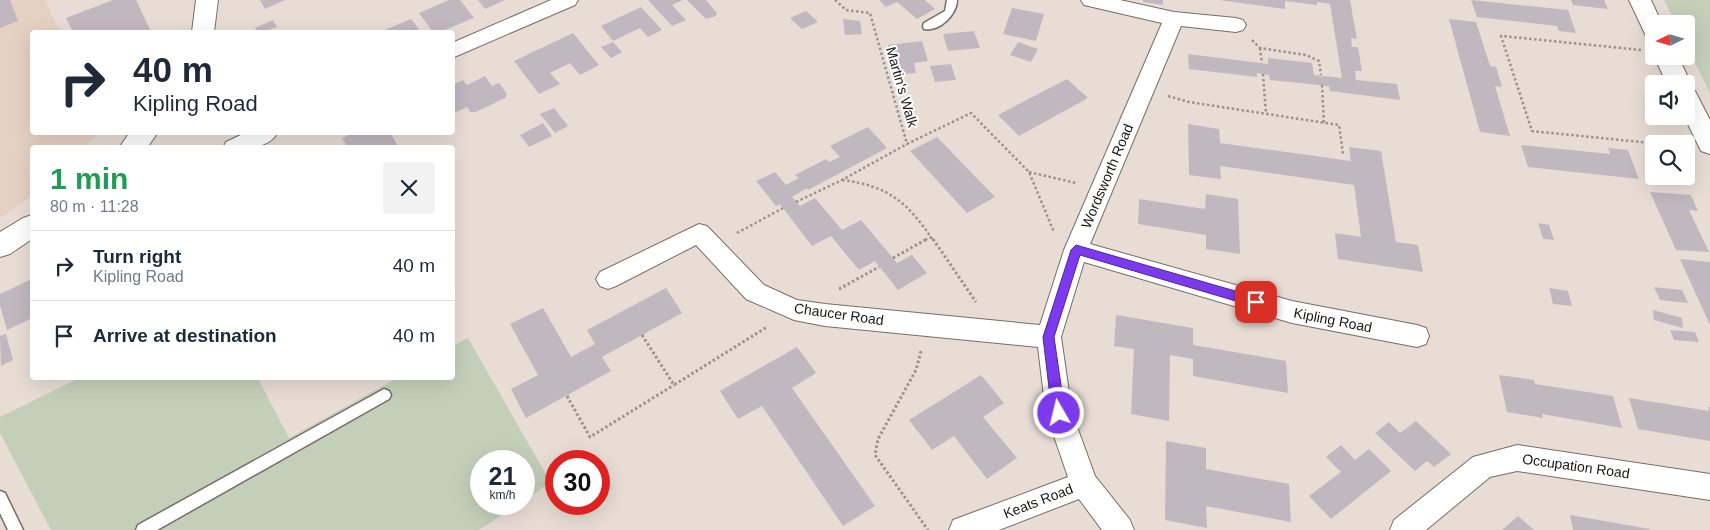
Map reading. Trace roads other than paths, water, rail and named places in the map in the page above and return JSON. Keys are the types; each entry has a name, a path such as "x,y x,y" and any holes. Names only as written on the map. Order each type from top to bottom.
{"street":[{"path":"203,30 207,0"},
{"path":"455,50 568,0"},
{"path":"1091,0 1174,19 1236,25"},
{"path":"1640,0 1647,15"},
{"name":"Wordsworth Road","path":"1120,530 1084,484 1059,413 1048,337 1076,250 1174,19"},
{"path":"1664,65 1672,75"},
{"path":"1695,115 1710,144"},
{"path":"134,145 143,135"},
{"path":"240,145 262,135"},
{"path":"0,246 30,227"},
{"name":"Chaucer Road","path":"608,279 699,233 755,292 794,310 825,315 1048,337"},
{"name":"Kipling Road","path":"1076,250 1292,312 1417,336"},
{"name":"Occupation Road","path":"1404,530 1483,466 1517,458 1624,472 1710,487"},
{"name":"Keats Road","path":"964,530 1084,484"}],"lane":[{"path":"928,26 949,16 953,8 952,0"},
{"path":"142,530 384,395"},
{"path":"0,498 16,530"}]}
